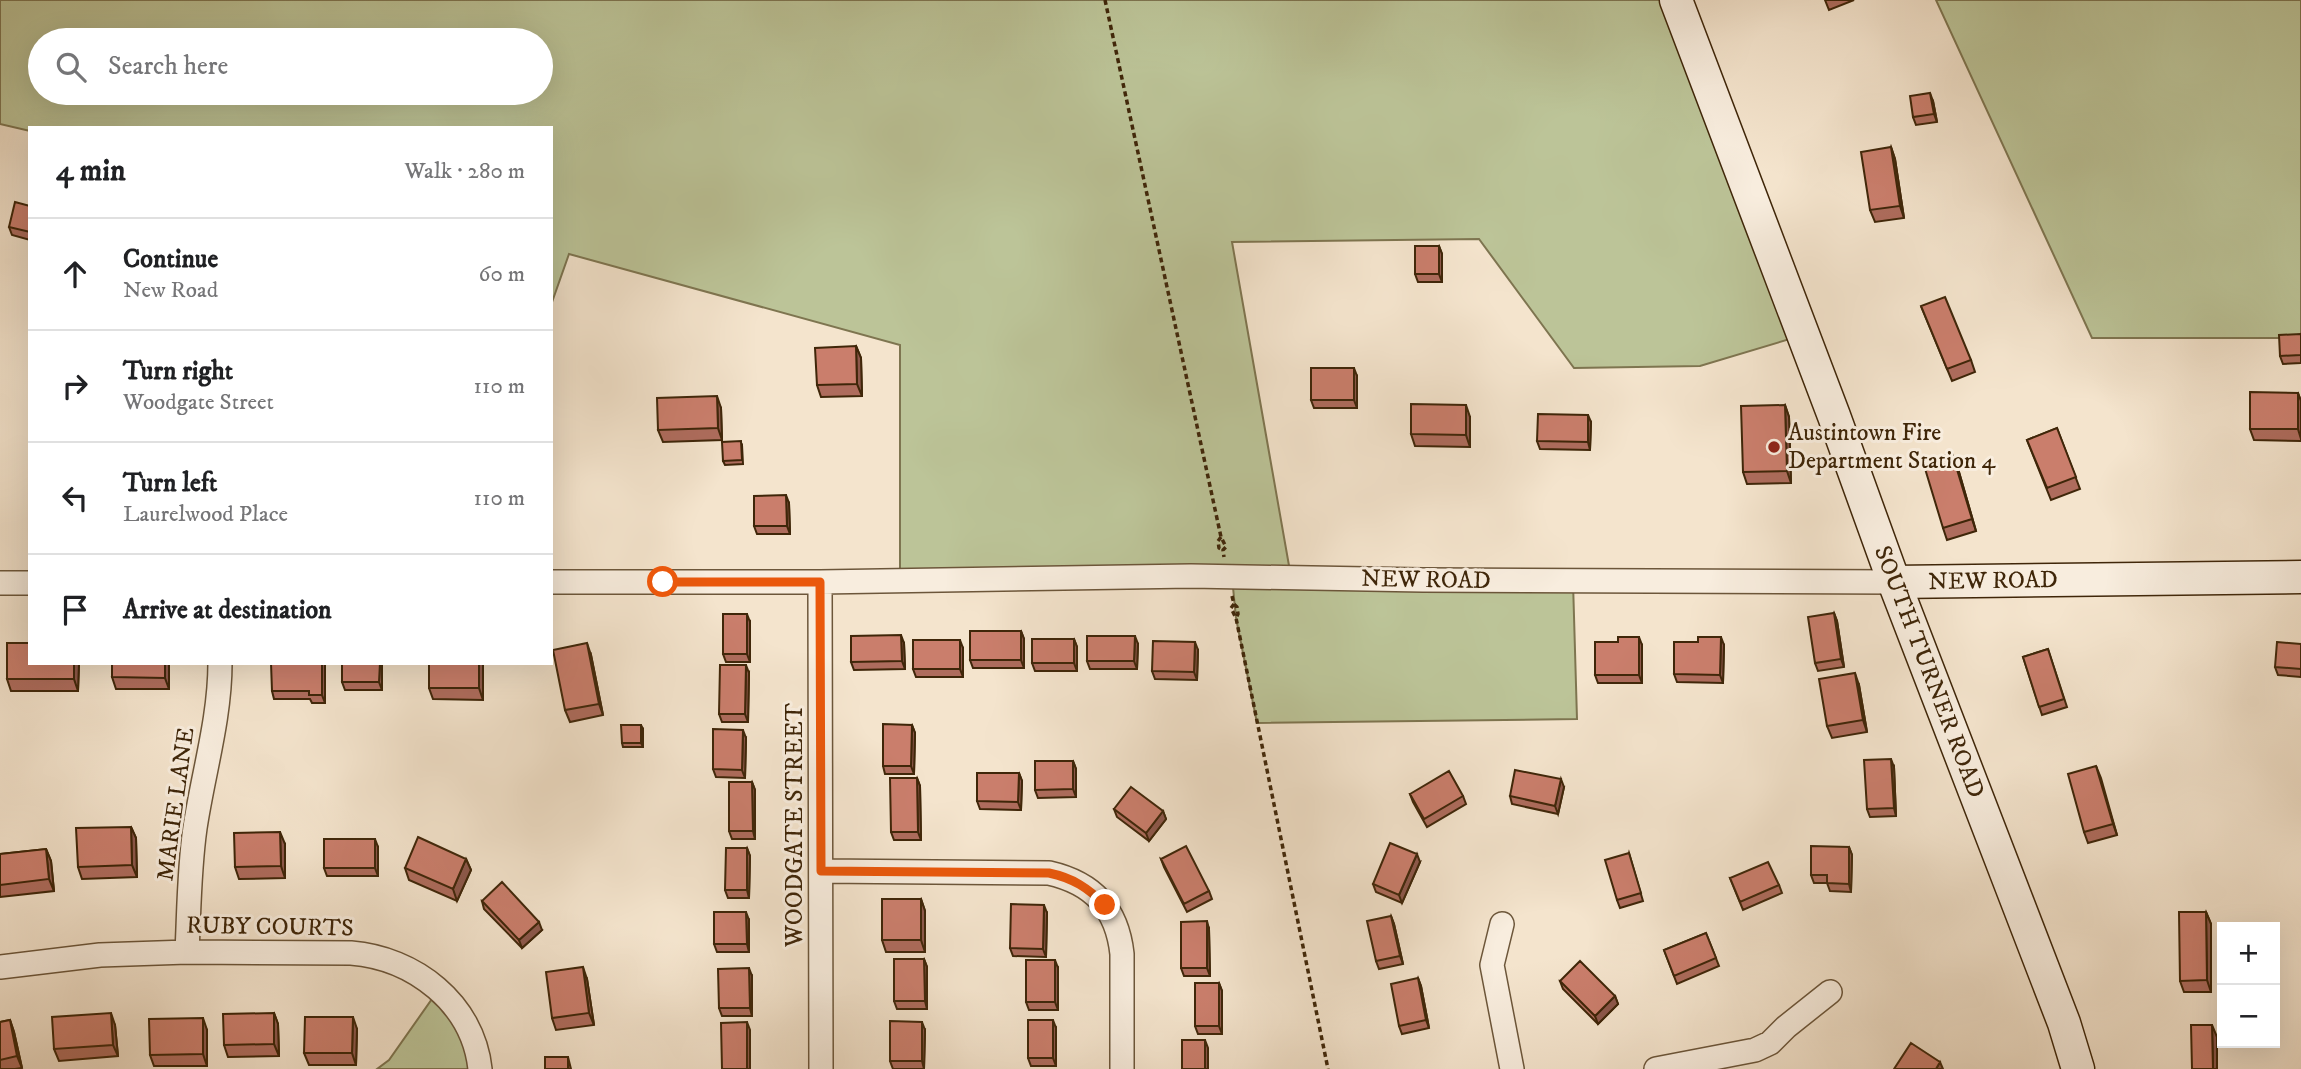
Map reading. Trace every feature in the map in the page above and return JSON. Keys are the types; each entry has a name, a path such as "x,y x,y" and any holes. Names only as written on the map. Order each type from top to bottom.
{"street":[{"name":"SOUTH TURNER ROAD","path":"1676,0 1894,582 2064,1023 2078,1069"},
{"name":"NEW ROAD","path":"553,582 820,582 1191,576 1894,582 2301,577"},
{"name":"WOODGATE STREET","path":"820,582 821,1069"},
{"path":"0,583 28,583"},
{"name":"MARIE LANE","path":"187,952 195,828 218,704 220,665"},
{"path":"821,871 1049,873 1068,877 1089,888 1105,905 1121,937 1122,1069"},
{"path":"1502,924 1492,965 1512,1069"},
{"name":"RUBY COURTS","path":"0,967 100,955 187,952 351,953 376,957 395,962 423,977 450,1001 468,1027 480,1069"},
{"path":"1656,1069 1755,1050 1770,1043 1830,992"}],"path":[{"path":"1105,0 1221,537"},
{"path":"1236,618 1328,1069"}],"green space":[{"path":"0,0 1676,0 1803,335 1700,366 1574,368 1479,239 1232,242 1291,577 1573,582 1577,719 1257,723 1236,618 1232,577 900,581 900,345 569,254 553,299 553,126 28,126 28,131 0,124"},
{"path":"1936,0 2301,0 2301,338 2092,338"},
{"path":"439,989 480,1069 377,1069 389,1060"}],"building":[{"path":"1930,93 1934,114 1913,117 1910,96"},
{"path":"1891,147 1900,206 1870,210 1861,152"},
{"path":"15,202 28,205 28,232 9,227"},
{"path":"1415,246 1439,246 1439,274 1415,274"},
{"path":"1945,297 1971,360 1947,369 1921,306"},
{"path":"2301,334 2301,355 2280,356 2279,335"},
{"path":"856,346 857,384 817,385 815,348"},
{"path":"1311,368 1354,368 1354,400 1311,400"},
{"path":"2250,392 2298,393 2298,429 2250,429"},
{"path":"717,396 718,428 658,430 657,398"},
{"path":"1411,404 1466,405 1466,435 1411,434"},
{"path":"1785,405 1787,471 1743,472 1741,406"},
{"path":"1538,414 1588,415 1588,442 1537,441"},
{"path":"2057,428 2076,477 2047,488 2027,440"},
{"path":"741,441 742,460 723,461 722,442"},
{"path":"1952,453 1972,519 1943,528 1923,462"},
{"path":"786,495 787,526 754,526 754,496"},
{"path":"1834,613 1841,659 1815,663 1808,617"},
{"path":"723,614 747,614 747,654 723,654"},
{"path":"970,631 1021,631 1021,660 970,660"},
{"path":"901,635 902,661 851,662 851,636"},
{"path":"1087,636 1135,636 1134,661 1087,661"},
{"path":"1618,637 1639,637 1639,675 1595,675 1595,642 1618,642"},
{"path":"1698,637 1721,637 1720,675 1674,674 1674,642 1698,642"},
{"path":"1032,639 1074,639 1074,663 1032,663"},
{"path":"913,640 960,640 960,669 913,669"},
{"path":"1153,641 1195,642 1194,672 1152,671"},
{"path":"2277,642 2301,644 2301,669 2275,667"},
{"path":"7,643 28,643 28,665 74,665 74,679 7,679"},
{"path":"587,643 599,704 565,710 553,650"},
{"path":"2048,649 2064,699 2039,707 2023,657"},
{"path":"112,665 165,665 165,678 112,677"},
{"path":"271,665 322,665 322,695 309,695 309,691 272,691"},
{"path":"342,665 380,665 379,682 342,682"},
{"path":"429,665 479,665 479,688 429,688"},
{"path":"720,665 746,665 745,714 719,714"},
{"path":"1855,673 1863,720 1827,726 1819,679"},
{"path":"883,724 912,725 911,766 883,766"},
{"path":"621,725 641,725 641,743 622,743"},
{"path":"713,729 743,730 742,770 713,769"},
{"path":"1891,759 1894,808 1867,809 1864,760"},
{"path":"1035,761 1073,761 1073,789 1035,790"},
{"path":"2096,766 2113,824 2084,832 2068,774"},
{"path":"1515,770 1561,779 1555,806 1510,796"},
{"path":"1449,771 1463,796 1424,819 1410,794"},
{"path":"977,773 1019,773 1018,802 977,801"},
{"path":"890,778 917,778 918,832 891,832"},
{"path":"729,782 752,782 753,831 729,831"},
{"path":"1131,787 1163,811 1146,833 1114,809"},
{"path":"131,827 132,865 78,867 76,828"},
{"path":"280,832 281,866 235,867 234,833"},
{"path":"418,837 466,859 453,889 405,868"},
{"path":"324,839 375,839 375,868 324,868"},
{"path":"1390,843 1417,854 1399,895 1373,884"},
{"path":"1186,846 1209,891 1184,904 1161,859"},
{"path":"1811,846 1849,847 1849,884 1827,883 1827,875 1811,875"},
{"path":"726,848 747,848 747,890 725,890"},
{"path":"46,849 49,879 0,885 0,854"},
{"path":"1629,853 1641,893 1617,900 1605,860"},
{"path":"1768,862 1779,885 1740,902 1730,878"},
{"path":"502,882 539,922 519,940 482,901"},
{"path":"882,899 921,899 921,940 882,940"},
{"path":"1011,904 1044,905 1043,949 1010,948"},
{"path":"714,912 746,912 747,944 714,944"},
{"path":"2179,912 2206,912 2207,980 2180,981"},
{"path":"1391,916 1400,956 1376,961 1367,921"},
{"path":"1207,921 1207,968 1181,968 1181,922"},
{"path":"1706,933 1716,958 1674,976 1664,950"},
{"path":"894,959 924,959 925,1001 894,1001"},
{"path":"1026,960 1055,960 1055,1002 1026,1002"},
{"path":"1580,961 1615,996 1595,1016 1560,981"},
{"path":"583,967 589,1013 552,1018 546,972"},
{"path":"749,968 750,1008 719,1008 718,969"},
{"path":"1418,978 1426,1020 1399,1026 1391,984"},
{"path":"1195,983 1219,983 1219,1026 1195,1026"},
{"path":"111,1013 113,1045 54,1049 52,1017"},
{"path":"274,1013 274,1044 224,1045 223,1014"},
{"path":"305,1017 353,1017 352,1053 304,1053"},
{"path":"203,1018 203,1054 150,1055 149,1019"},
{"path":"10,1020 17,1056 0,1060 0,1022"},
{"path":"1028,1020 1053,1020 1053,1058 1028,1058"},
{"path":"890,1021 922,1022 922,1061 890,1061"},
{"path":"747,1022 747,1069 722,1069 721,1023"},
{"path":"2191,1025 2212,1025 2213,1069 2192,1069"},
{"path":"1182,1040 1205,1040 1205,1069 1182,1069"},
{"path":"1911,1043 1940,1062 1936,1069 1894,1069"},
{"path":"545,1057 568,1057 568,1069 545,1069"}],"place":[{"name":"Austintown Fire Department Station 4","path":"1774,447"}],"route":[{"path":"663,582 820,582 821,871 1049,873 1068,877 1089,888 1105,905"}]}
